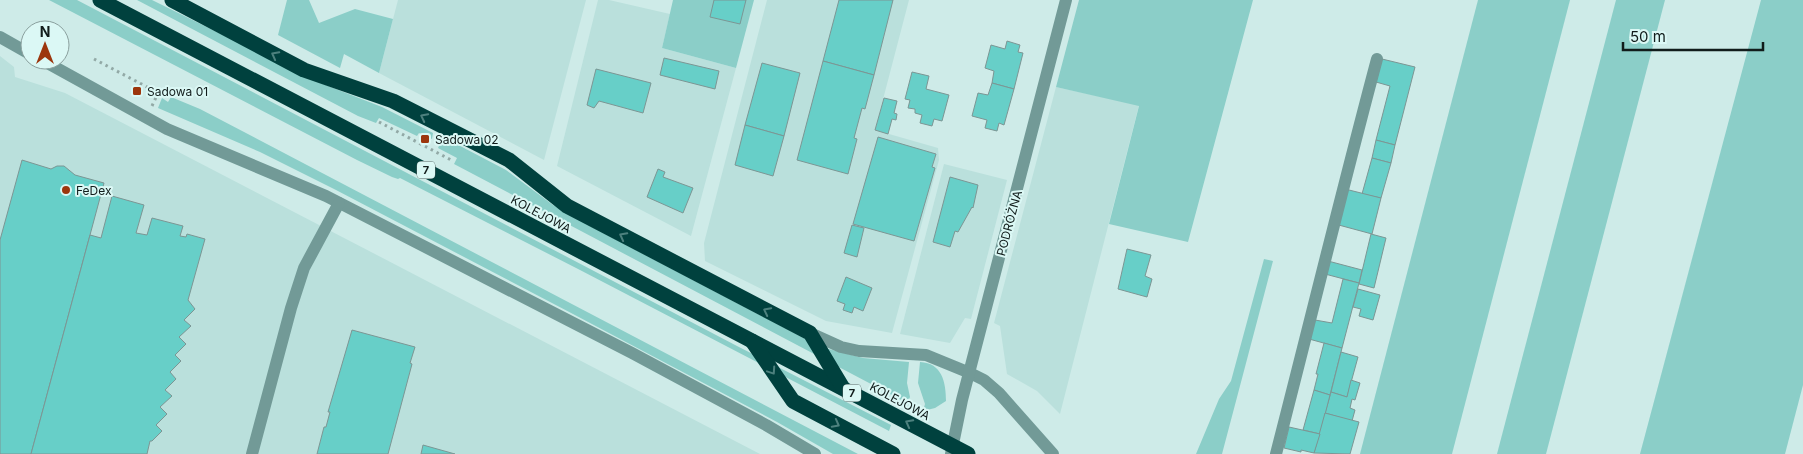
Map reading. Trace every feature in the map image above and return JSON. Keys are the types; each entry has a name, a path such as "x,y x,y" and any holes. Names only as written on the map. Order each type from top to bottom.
{"highway":[{"name":"KOLEJOWA","path":"100,0 843,388 952,450 968,454"},
{"path":"172,0 304,70 393,101 509,160 567,206 810,333 843,388"},
{"path":"751,340 793,401 893,454"}],"street":[{"name":"PODRÓŻNA","path":"952,450 962,400 1066,0"},
{"path":"0,37 20,48"},
{"path":"1276,454 1320,285 1334,221 1377,59"},
{"path":"60,70 166,129 339,203 632,353 815,454"},
{"path":"252,454 291,308 304,268 339,203"},
{"path":"810,333 841,347 859,351 926,355 970,373 984,380 999,394 1053,454"}],"path":[{"path":"94,60 166,97"},
{"path":"379,122 453,161"}],"shaded area":[{"path":"49,0 77,0 891,425 889,431 580,270 400,178 392,177 357,160"},
{"path":"137,0 152,0 318,82 382,107 433,133 432,139 419,133 417,136 379,118 376,123 358,116"},
{"path":"287,0 309,0 319,23 355,9 393,19 379,73 344,54 340,68 278,35"},
{"path":"398,0 586,0 544,160 379,73"},
{"path":"598,0 609,0 670,14 662,48 736,68 691,236 557,166"},
{"path":"673,0 754,0 736,68 662,48"},
{"path":"767,0 909,0 875,130 938,148 939,160 892,333 826,321 705,261 704,243"},
{"path":"1079,0 1253,0 1188,242 1109,224 1139,106 1056,87"},
{"path":"1478,0 1570,0 1452,454 1360,454"},
{"path":"1616,0 1665,0 1546,454 1497,454"},
{"path":"1761,0 1803,0 1803,385 1785,454 1640,454"},
{"path":"0,56 14,67 15,77 65,93 760,454 0,454"},
{"path":"1056,87 1139,105 1060,414 1037,391 1007,374 1000,326 994,323"},
{"path":"171,97 200,109 858,454 833,454 777,422 336,190 260,152 158,108 162,98 168,102"},
{"path":"443,137 506,170 553,205 588,225 821,347 863,358 909,362 907,383 910,397 907,403 454,164 457,158 438,148"},
{"path":"944,164 1007,180 971,319 965,318 950,343 900,334"},
{"path":"1264,259 1273,261 1222,454 1196,454 1219,399 1231,381"},
{"path":"920,362 927,363 938,370 944,381 946,394 946,401 935,408 923,411 925,404 918,383"}],"building":[{"path":"714,0 746,0 740,24 710,17"},
{"path":"839,0 893,0 874,75 823,61"},
{"path":"1007,41 1020,45 1018,52 1023,53 1014,89 992,83 994,71 985,68 991,45 1005,49"},
{"path":"664,58 719,71 715,89 660,75"},
{"path":"1382,59 1415,67 1395,145 1376,140 1390,86 1376,82"},
{"path":"823,61 874,75 865,109 862,108 854,138 857,139 848,174 797,160"},
{"path":"762,63 800,73 784,136 745,125"},
{"path":"596,69 651,83 643,113 599,101 594,108 587,105"},
{"path":"912,72 929,76 926,89 949,95 942,121 934,119 932,126 920,123 922,115 915,113 915,109 908,108 910,100 905,99"},
{"path":"992,83 1014,89 1004,125 999,123 997,131 985,128 987,120 972,116 978,93 988,95"},
{"path":"884,98 897,101 894,113 897,114 896,120 892,119 888,134 875,130"},
{"path":"745,125 784,136 773,176 735,165"},
{"path":"878,137 936,154 932,167 935,168 914,241 853,224"},
{"path":"1376,140 1395,145 1391,163 1372,158"},
{"path":"1372,158 1391,163 1381,198 1362,194"},
{"path":"22,160 51,169 57,166 64,166 75,175 104,183 31,454 0,454 0,240"},
{"path":"658,169 665,172 663,177 693,188 683,213 647,197"},
{"path":"950,177 978,185 973,208 958,232 955,231 950,247 933,242"},
{"path":"1345,189 1381,198 1372,234 1335,224"},
{"path":"112,196 144,205 136,233 147,235 152,218 183,226 180,236 186,237 187,234 205,239 188,300 195,309 184,320 191,326 179,337 186,344 175,355 181,361 170,372 176,379 165,390 172,396 160,407 167,414 156,425 162,431 150,441 147,454 31,454 90,235 101,238"},
{"path":"852,225 864,228 857,257 844,253"},
{"path":"1371,234 1386,238 1374,288 1359,284"},
{"path":"1127,249 1151,255 1145,276 1152,279 1147,297 1118,289"},
{"path":"1328,261 1362,270 1359,283 1325,274"},
{"path":"846,277 872,288 863,311 854,307 852,313 843,310 845,304 837,301"},
{"path":"1343,279 1359,283 1342,348 1309,339 1315,320 1332,323"},
{"path":"1358,289 1380,295 1373,320 1359,316 1361,309 1353,307"},
{"path":"352,330 415,347 388,454 317,454"},
{"path":"1324,343 1342,348 1330,395 1314,390"},
{"path":"1341,352 1358,357 1347,397 1331,392"},
{"path":"1351,380 1360,383 1355,400 1352,399 1350,408 1355,410 1352,421 1325,413 1331,392 1347,397"},
{"path":"1314,390 1330,395 1320,434 1303,430"},
{"path":"1325,413 1359,422 1350,454 1314,453"},
{"path":"1289,427 1320,434 1314,453 1284,448"},
{"path":"423,445 455,454 421,454"}],"place":[{"name":"Sadowa 01","path":"137,91"},
{"name":"Sadowa 02","path":"425,139"},
{"name":"FeDex","path":"66,190"}]}
